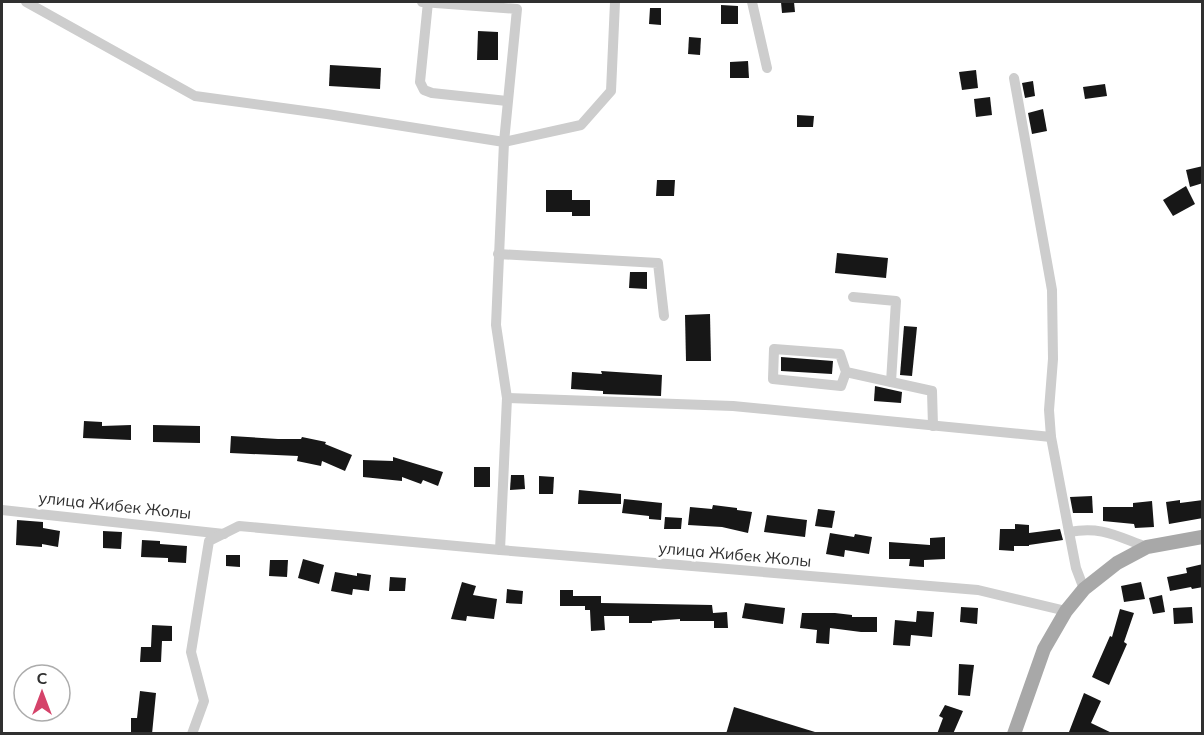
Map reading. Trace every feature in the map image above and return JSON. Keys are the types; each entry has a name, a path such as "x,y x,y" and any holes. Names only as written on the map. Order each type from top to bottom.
{"main road":[{"path":"1014,734 1044,649 1066,611 1084,590 1117,563 1147,547 1203,537"}],"street":[{"path":"26,2 195,96 504,142 581,125 611,91 615,2"},
{"path":"422,2 517,9 507,101 498,254 496,325 507,398 500,550"},
{"path":"428,2 420,82 424,90 432,93 507,101"},
{"path":"752,2 767,68"},
{"path":"1014,78 1052,290 1053,359 1049,410 1051,437 1076,568 1084,590"},
{"path":"498,254 658,263 664,316"},
{"path":"853,297 896,301 891,382"},
{"path":"774,349 840,354 846,372 841,386 773,380 774,349"},
{"path":"846,372 932,391 933,426"},
{"path":"507,398 733,406 1051,437"},
{"name":"улица Жибек Жолы","path":"2,510 224,534 239,526 978,590 1066,611"},
{"path":"1069,532 1099,530 1147,547"},
{"path":"192,734 204,701 191,652 209,541 224,534"}],"building":[{"path":"781,2 794,2 795,12 782,13"},
{"path":"721,5 738,6 738,24 721,24"},
{"path":"650,8 661,8 661,25 649,24"},
{"path":"478,31 498,32 498,60 477,60"},
{"path":"689,37 701,38 700,55 688,54"},
{"path":"748,61 749,78 730,78 730,62"},
{"path":"330,65 381,68 380,89 329,86"},
{"path":"976,70 978,88 962,90 959,72"},
{"path":"1033,81 1035,96 1025,98 1022,83"},
{"path":"1105,84 1107,96 1085,99 1083,87"},
{"path":"990,97 992,115 976,117 974,99"},
{"path":"1043,109 1047,131 1032,134 1028,113"},
{"path":"797,115 814,116 813,127 797,127"},
{"path":"1203,166 1203,183 1190,187 1186,170"},
{"path":"657,180 675,180 674,196 656,196"},
{"path":"1186,186 1195,204 1173,216 1163,200"},
{"path":"546,190 572,190 572,200 590,200 590,216 572,216 572,212 546,212"},
{"path":"837,253 888,258 886,278 835,273"},
{"path":"630,272 647,272 647,289 629,288"},
{"path":"710,314 711,361 686,361 685,315"},
{"path":"904,326 917,327 912,376 900,375"},
{"path":"781,357 833,361 832,374 781,371"},
{"path":"601,371 662,375 661,396 603,394 603,391 571,389 572,372 602,374"},
{"path":"875,386 902,392 901,403 874,401"},
{"path":"84,421 102,422 102,426 131,425 131,440 83,438"},
{"path":"153,425 200,426 200,443 153,442"},
{"path":"231,436 278,439 301,439 302,437 326,442 325,444 352,455 345,471 322,461 321,466 297,461 298,456 230,453"},
{"path":"393,457 443,472 438,486 423,480 421,484 402,477 402,481 363,477 363,460 393,461"},
{"path":"474,467 490,467 490,487 474,487"},
{"path":"511,475 524,475 525,489 510,490"},
{"path":"539,476 554,477 553,494 539,494"},
{"path":"579,490 621,494 621,504 578,504"},
{"path":"1092,496 1093,513 1073,513 1070,497"},
{"path":"624,499 662,503 661,520 649,519 649,516 622,513"},
{"path":"1180,500 1180,503 1203,500 1203,518 1169,524 1166,502"},
{"path":"1152,501 1154,527 1135,528 1134,524 1103,521 1103,507 1133,507 1133,503"},
{"path":"713,505 752,512 748,533 722,527 688,525 690,507 712,509"},
{"path":"818,509 835,511 832,528 815,526"},
{"path":"767,515 807,520 805,537 764,532"},
{"path":"665,517 682,518 681,529 664,529"},
{"path":"17,520 43,522 43,528 60,531 58,547 42,544 42,547 16,545"},
{"path":"1015,524 1029,525 1029,533 1060,529 1063,540 1029,546 1014,546 1014,551 999,550 1000,529 1015,529"},
{"path":"103,531 122,532 121,549 103,548"},
{"path":"830,533 872,537 869,554 845,550 844,557 826,554"},
{"path":"945,537 945,559 924,560 924,567 909,566 910,559 889,559 889,542 930,545 930,538"},
{"path":"142,540 187,546 186,563 168,562 168,558 141,557"},
{"path":"226,555 240,555 240,567 226,566"},
{"path":"303,559 324,565 319,584 298,578"},
{"path":"270,560 288,560 287,577 269,576"},
{"path":"1203,564 1203,587 1170,591 1167,577 1187,573 1186,568"},
{"path":"335,572 357,576 357,573 371,575 369,591 353,589 352,595 331,591"},
{"path":"390,577 406,578 405,591 389,591"},
{"path":"462,582 476,586 473,595 497,599 494,619 467,616 466,621 451,619"},
{"path":"1141,582 1145,599 1124,602 1121,586"},
{"path":"507,589 523,591 522,604 506,603"},
{"path":"560,590 573,590 573,596 601,596 601,603 712,605 713,613 727,612 728,628 714,628 714,621 680,621 680,619 629,623 629,616 604,616 605,630 591,631 590,610 585,610 585,606 560,606"},
{"path":"1162,595 1165,612 1153,614 1149,598"},
{"path":"745,603 785,608 783,624 742,618"},
{"path":"961,607 978,608 977,624 960,622"},
{"path":"1192,607 1193,623 1174,624 1173,608"},
{"path":"1120,609 1134,613 1124,642 1127,644 1109,685 1092,677 1110,636 1112,637"},
{"path":"917,611 934,612 932,637 911,635 910,646 893,645 895,620 916,622"},
{"path":"802,613 877,617 877,632 830,628 829,644 816,643 817,630 800,628"},
{"path":"152,625 172,626 172,641 162,641 161,662 140,662 141,647 151,647"},
{"path":"959,664 974,665 970,696 958,695"},
{"path":"140,691 156,693 152,734 131,734 131,718 137,718"},
{"path":"1084,693 1101,701 1091,723 1114,734 1073,734 1069,732"},
{"path":"945,705 963,711 953,734 937,734 943,718 939,716"},
{"path":"734,707 815,732 815,734 726,734"}]}
